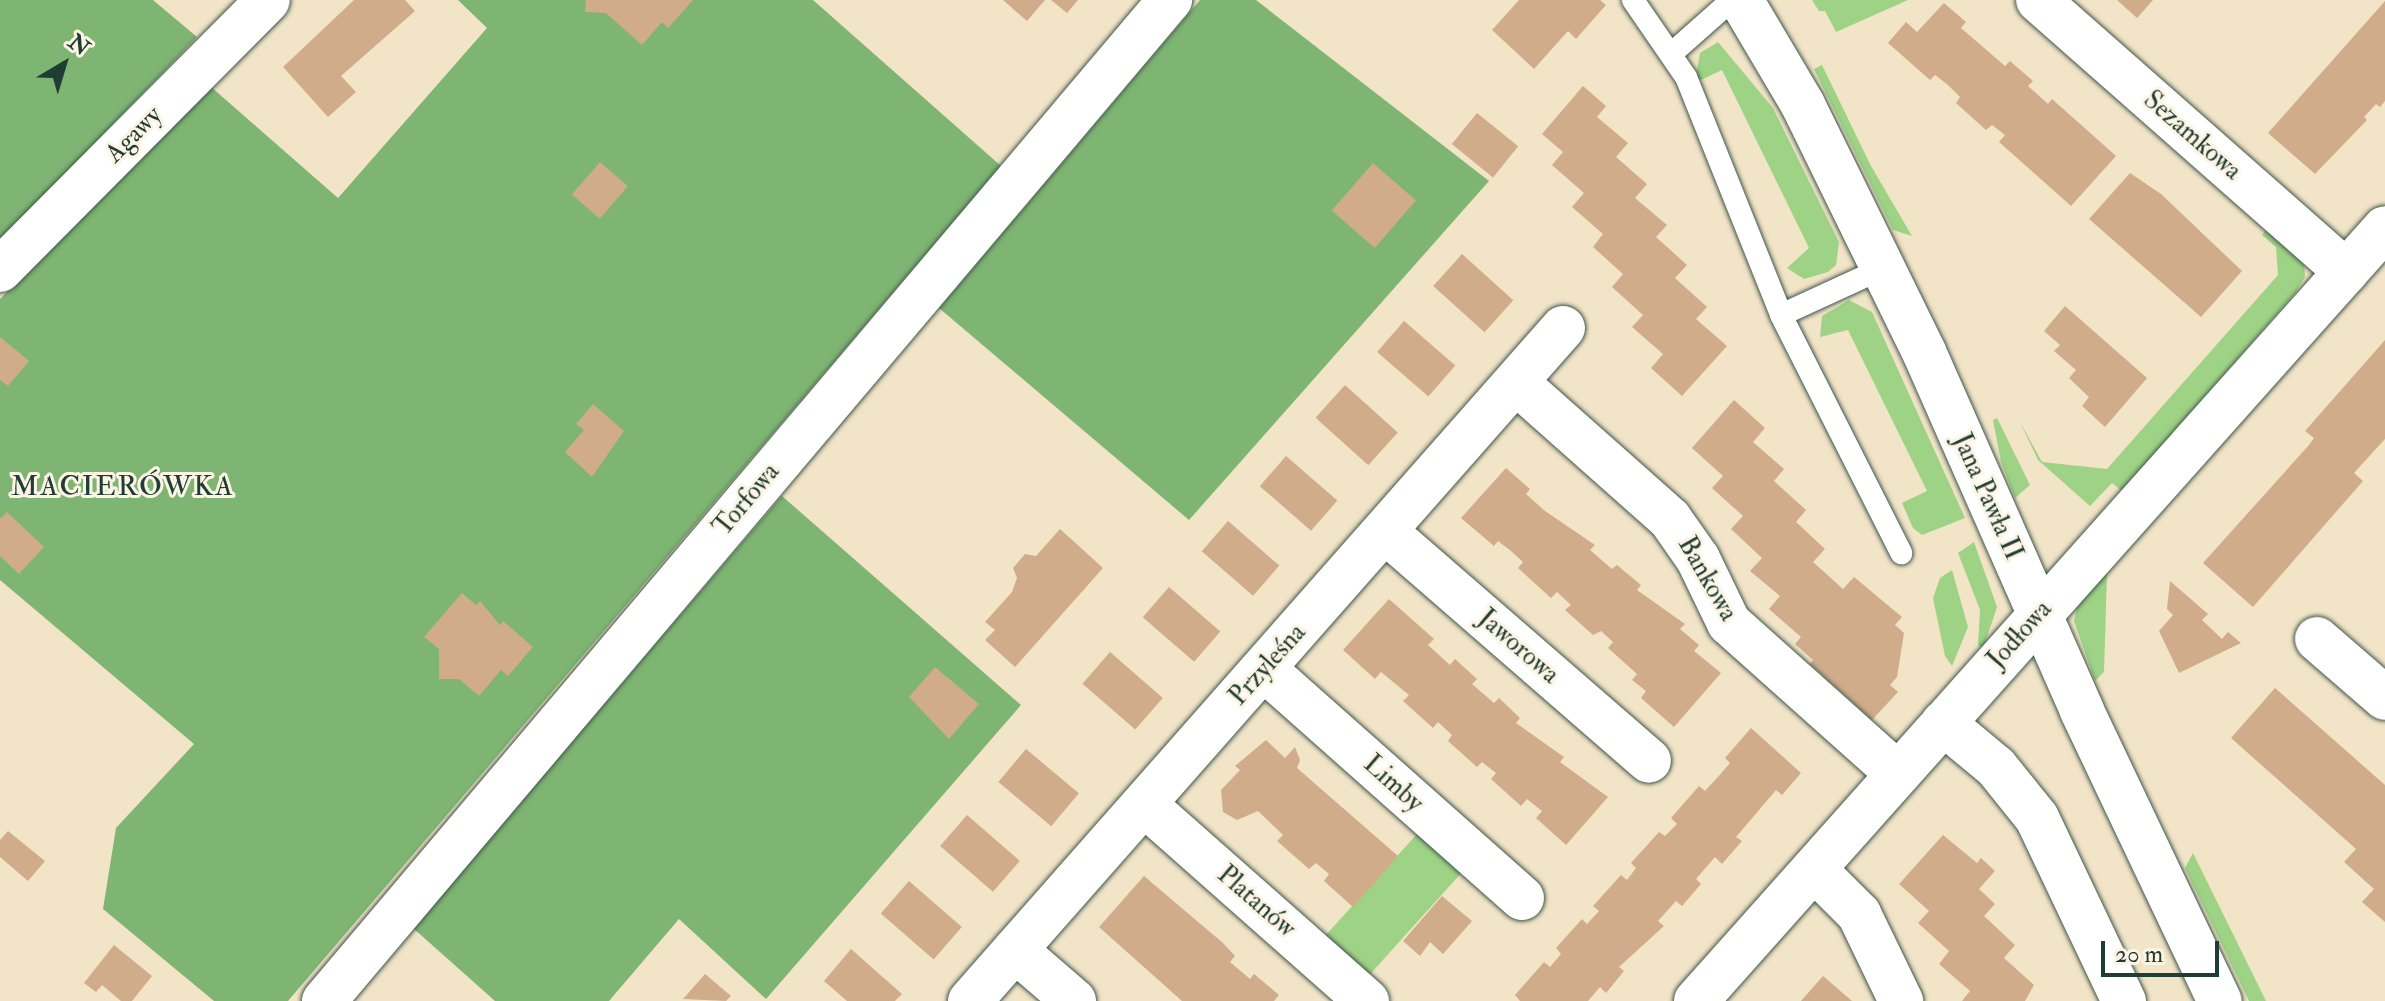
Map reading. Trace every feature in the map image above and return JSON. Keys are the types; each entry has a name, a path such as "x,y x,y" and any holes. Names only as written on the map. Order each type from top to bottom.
{"street":[{"name":"Agawy","path":"0,270 268,0"},
{"name":"Torfowa","path":"324,1001 1170,0"},
{"name":"Jana Pawła II","path":"1741,0 1791,83 1883,268 2039,615 2220,1001"},
{"name":"Sezamkowa","path":"2038,0 2346,272"},
{"name":"Jodłowa","path":"1696,1001 2385,228"},
{"name":"Przyleśna","path":"970,1001 1387,533 1563,328"},
{"name":"Bankowa","path":"1518,384 1670,519 1698,559 1729,623 1897,773"},
{"name":"Jaworowa","path":"1387,533 1649,761"},
{"path":"2317,639 2385,698"},
{"name":"Limby","path":"1264,669 1522,898"},
{"path":"1943,723 1996,767 2030,809 2124,1001"},
{"name":"Platanów","path":"1144,804 1367,1001"},
{"path":"1814,869 1859,914 1901,1001"},
{"path":"1015,950 1074,1001"}],"lane":[{"path":"1633,0 1686,77 1781,315 1901,553"},
{"path":"1671,54 1732,0"},
{"path":"1781,315 1883,268"}],"green space":[{"path":"0,0 153,0 197,37 0,241"},
{"path":"458,0 813,0 1001,166 288,1001 214,1001 103,909 116,828 194,744 0,580 0,299 210,86 338,198 487,28"},
{"path":"1200,0 1256,0 1489,181 1189,520 939,308"},
{"path":"1812,0 1908,0 1836,32 1825,11 1819,11"},
{"path":"1718,42 1773,108 1839,242 1836,265 1828,272 1804,279 1787,268 1809,248 1722,70 1701,80 1696,76 1700,53"},
{"path":"1822,65 1871,166 1912,236 1893,230 1814,69"},
{"path":"2271,224 2304,259 2305,277 2295,293 2122,491 2112,483 2090,506 2038,460 2019,420 2042,462 2107,469 2278,275 2276,247 2262,235"},
{"path":"1849,300 1872,312 1965,518 1922,535 1913,528 1902,503 1927,491 1848,330 1820,337 1822,316"},
{"path":"1997,418 2030,485 2015,498 2001,462 1993,420"},
{"path":"782,496 1021,705 766,999 679,919 609,1001 495,1001 413,928"},
{"path":"1974,542 1997,607 1983,649 1978,645 1980,610 1958,553"},
{"path":"1952,570 1968,627 1952,666 1945,656 1933,598 1940,578"},
{"path":"2107,573 2104,672 2095,681 2074,621 2079,599"},
{"path":"1417,834 1461,873 1369,976 1325,937"},
{"path":"2193,853 2266,1001 2249,1001 2185,868"}],"building":[{"path":"354,0 405,0 415,11 341,76 356,92 328,117 283,67"},
{"path":"586,0 693,0 668,28 662,22 642,45 606,13 585,12"},
{"path":"1003,0 1045,0 1027,21"},
{"path":"1051,0 1078,0 1067,13"},
{"path":"1519,0 1600,0 1606,5 1576,39 1568,31 1534,69 1492,30"},
{"path":"2117,0 2153,0 2137,18"},
{"path":"2385,1 2385,101 2380,107 2376,104 2364,117 2367,120 2315,174 2268,133"},
{"path":"1944,3 1966,22 1961,28 2005,66 2010,61 2033,81 2028,86 2048,104 2052,99 2116,156 2071,206 1999,142 2005,135 1992,125 1986,130 1956,103 1960,97 1948,85 1935,75 1930,80 1888,43 1906,22 1917,32"},
{"path":"1583,86 1606,106 1597,117 1628,143 1616,157 1647,184 1635,198 1667,225 1656,237 1687,265 1675,278 1707,307 1696,319 1727,346 1682,396 1651,368 1663,354 1632,327 1643,315 1612,287 1623,274 1593,247 1603,234 1572,207 1584,193 1552,165 1563,152 1542,134"},
{"path":"1477,113 1518,146 1493,177 1452,144"},
{"path":"600,162 628,186 600,219 572,194"},
{"path":"1373,163 1416,200 1375,248 1332,211"},
{"path":"2130,173 2161,194 2242,271 2201,317 2089,219"},
{"path":"1462,254 1513,300 1485,332 1433,286"},
{"path":"2065,306 2147,378 2105,427 2082,406 2089,397 2069,378 2076,370 2054,351 2060,345 2044,331"},
{"path":"1404,321 1455,366 1428,397 1377,352"},
{"path":"0,337 29,361 8,386 0,380"},
{"path":"2385,340 2385,439 2354,473 2363,481 2253,607 2203,563 2309,445 2314,438 2305,431"},
{"path":"1345,385 1398,433 1368,465 1316,418"},
{"path":"1734,400 1765,428 1753,442 1784,469 1774,481 1806,510 1796,522 1825,549 1813,562 1843,589 1854,577 1902,617 1895,625 1904,633 1897,677 1890,685 1898,692 1872,720 1810,664 1813,660 1795,644 1801,637 1769,609 1780,596 1750,571 1762,558 1731,529 1743,516 1712,488 1723,476 1692,448"},
{"path":"593,404 624,431 592,477 565,452 584,430 576,424"},
{"path":"1286,456 1337,501 1311,531 1260,486"},
{"path":"1506,468 1530,489 1526,494 1545,511 1595,545 1590,550 1612,569 1617,565 1641,585 1637,590 1685,624 1680,629 1699,645 1694,651 1721,673 1674,727 1641,698 1646,691 1632,680 1637,674 1608,648 1613,642 1601,631 1593,635 1565,610 1571,605 1557,592 1551,598 1518,568 1523,562 1511,551 1498,541 1494,546 1461,518"},
{"path":"7,512 44,547 19,574 0,556 0,519"},
{"path":"1228,521 1279,566 1253,596 1202,551"},
{"path":"1060,529 1103,568 1015,667 985,640 995,630 985,622 1012,592 1017,578 1013,568 1025,554 1036,556"},
{"path":"2170,581 2208,614 2202,620 2222,639 2228,632 2241,643 2179,673 2159,631 2173,615 2167,609"},
{"path":"1169,587 1220,632 1194,662 1143,617"},
{"path":"462,593 476,605 480,601 500,625 503,621 533,647 508,676 501,670 479,696 459,679 439,679 439,649 424,637"},
{"path":"1389,599 1434,639 1428,645 1450,665 1455,659 1477,679 1472,684 1494,703 1499,698 1520,718 1516,723 1564,757 1560,762 1608,797 1566,845 1536,818 1542,811 1527,799 1521,806 1491,779 1496,773 1482,762 1477,767 1448,741 1452,735 1438,722 1433,728 1403,701 1409,695 1381,672 1375,679 1343,650"},
{"path":"1110,652 1163,698 1135,730 1082,684"},
{"path":"935,667 979,704 949,739 909,697"},
{"path":"2275,688 2385,785 2385,922 2362,902 2374,889 2344,862 2356,849 2231,738"},
{"path":"1751,728 1801,773 1782,795 1776,790 1736,837 1742,841 1722,864 1715,857 1696,879 1701,884 1682,906 1676,901 1658,921 1664,926 1619,967 1624,971 1606,993 1600,987 1588,1001 1520,1001 1515,995 1544,962 1550,967 1561,954 1556,948 1582,919 1587,924 1599,911 1593,906 1621,875 1627,880 1636,868 1631,863 1659,832 1665,836 1677,824 1671,818 1699,786 1705,791 1717,778 1730,763 1725,758"},
{"path":"1266,740 1285,758 1295,747 1300,760 1297,768 1398,856 1353,907 1324,881 1329,874 1316,863 1309,869 1277,841 1283,835 1258,811 1237,820 1223,812 1221,790 1240,770 1235,766"},
{"path":"1026,749 1079,793 1051,826 998,782"},
{"path":"967,815 1020,861 993,892 940,846"},
{"path":"8,831 45,861 28,881 0,857 0,840"},
{"path":"1943,835 1977,863 1981,858 1995,871 1979,889 1995,904 1984,916 2015,945 2004,958 2034,985 2025,1001 1962,1001 1970,991 1939,964 1949,951 1918,923 1929,911 1899,884"},
{"path":"1144,876 1223,943 1235,956 1230,962 1250,979 1254,974 1279,995 1274,1001 1182,1001 1099,927"},
{"path":"909,881 962,927 934,959 881,913"},
{"path":"1442,896 1472,921 1443,954 1430,942 1420,956 1403,941"},
{"path":"114,945 152,976 132,1001 121,1001 102,985 96,992 84,983"},
{"path":"851,949 902,994 895,1001 847,1001 824,981"},
{"path":"705,974 731,996 726,1001 683,999"},
{"path":"1823,976 1852,1001 1801,1001"}],"district":[{"name":"MACIERÓWKA","path":"123,487"}]}
